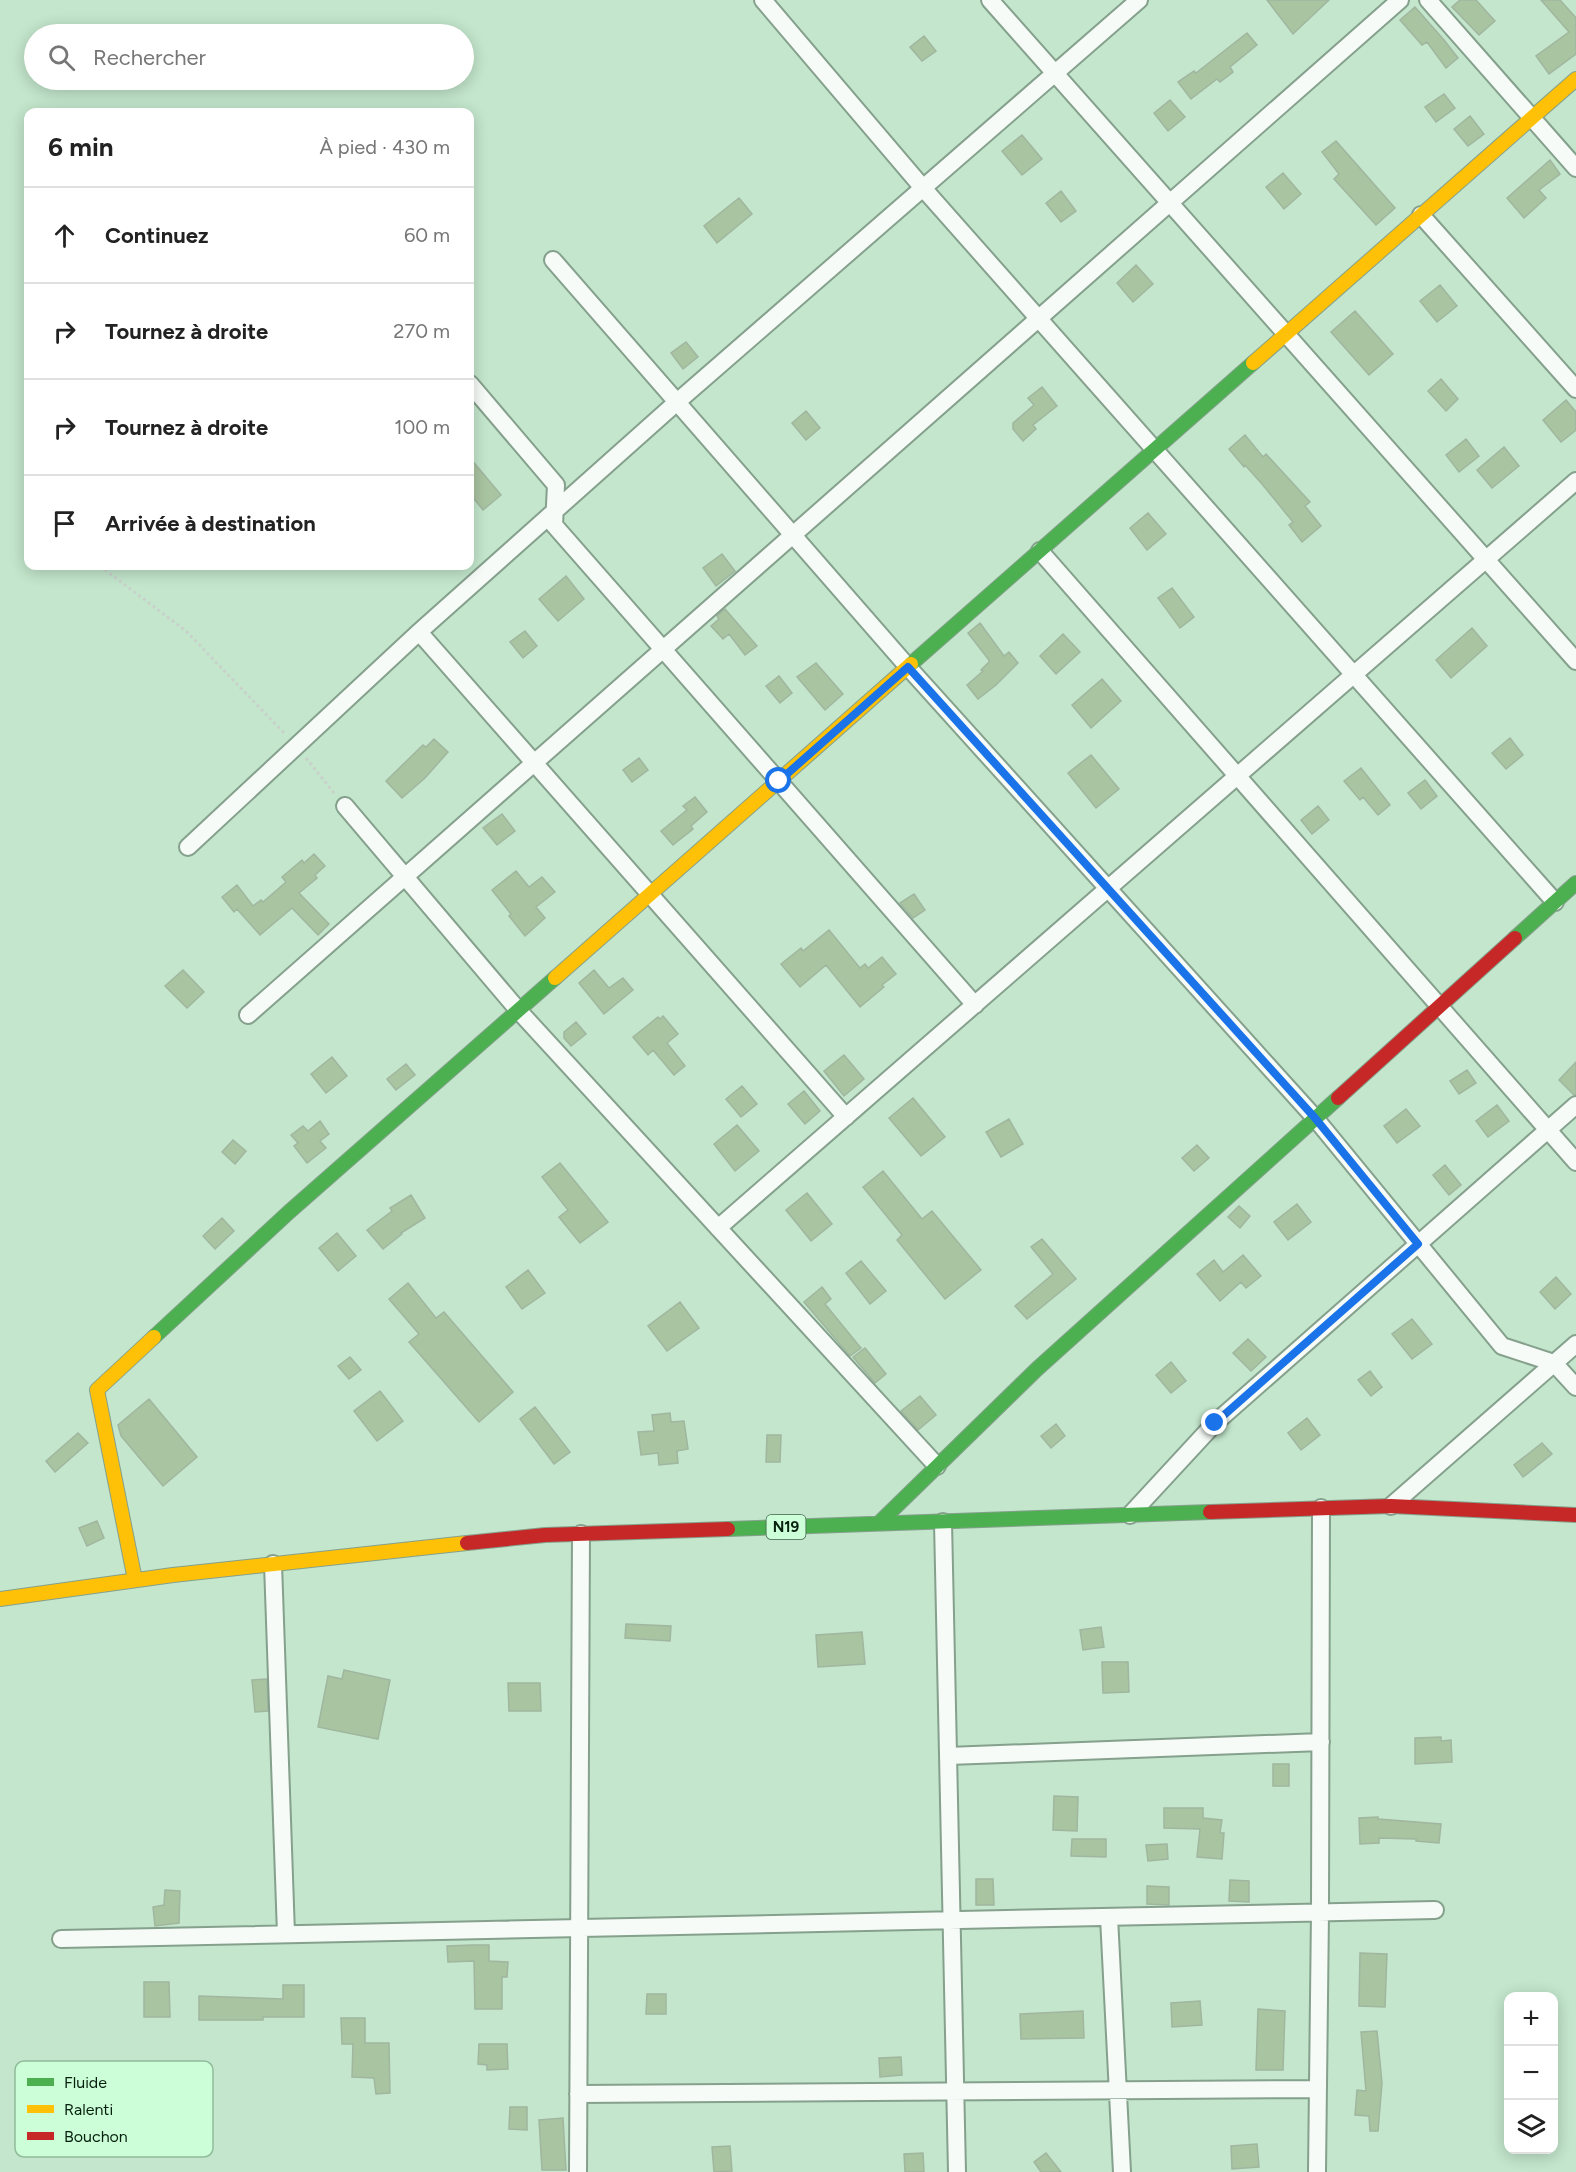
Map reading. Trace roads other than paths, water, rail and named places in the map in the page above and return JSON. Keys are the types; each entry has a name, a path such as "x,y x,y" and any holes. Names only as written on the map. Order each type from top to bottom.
{"street":[{"path":"763,0 923,188 1555,902"},
{"path":"990,0 1576,661"},
{"path":"188,847 419,632 555,510 1139,0"},
{"path":"248,1015 1400,0"},
{"path":"1428,0 1576,168"},
{"path":"135,1580 97,1390 289,1212 1576,79"},
{"path":"1421,215 1576,389"},
{"path":"553,260 908,667 1315,1118 1502,1346 1554,1364 1576,1387"},
{"path":"474,389 556,485 554,525 975,1005"},
{"path":"718,1228 1576,481"},
{"path":"1040,551 1576,1162"},
{"path":"419,632 846,1117"},
{"path":"345,806 518,1010 937,1466"},
{"path":"878,1524 1037,1369 1576,883"},
{"path":"1130,1515 1215,1423 1576,1105"},
{"path":"1390,1506 1576,1344"},
{"name":"N19","path":"0,1599 135,1580 545,1535 1390,1506 1576,1515"},
{"path":"1317,2172 1321,1508"},
{"path":"943,1522 957,2172"},
{"path":"578,2172 581,1534"},
{"path":"273,1564 286,1934"},
{"path":"948,1756 1321,1742"},
{"path":"61,1939 1434,1910"},
{"path":"1109,1917 1122,2172"},
{"path":"578,2094 1318,2089"}]}
